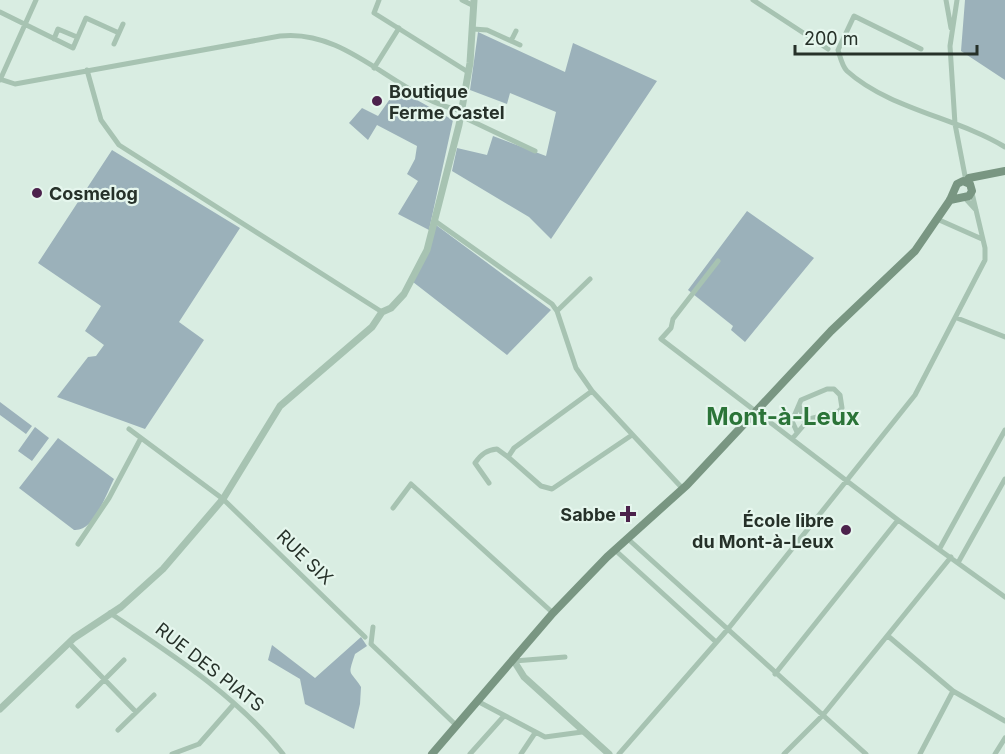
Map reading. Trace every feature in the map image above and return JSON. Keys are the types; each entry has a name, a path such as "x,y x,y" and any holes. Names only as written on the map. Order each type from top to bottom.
{"main road":[{"path":"432,754 479,702 553,613 615,550 683,489 831,331 915,252 962,190 981,176 1005,171"}],"street":[{"path":"36,0 0,80 14,84 297,35 323,39 436,103 535,151"},
{"path":"379,0 374,13 468,72"},
{"path":"0,710 69,644 124,605 163,569 223,499 280,406 372,327 382,312 397,302 414,278 424,259 435,221 461,114 468,72 474,3 462,0"},
{"path":"753,0 828,49"},
{"path":"620,754 728,629 915,394 957,318 985,260 976,210 962,190 962,168 955,124 952,33 946,0"},
{"path":"952,33 957,0"},
{"path":"0,12 72,48 86,18 119,33"},
{"path":"921,49 854,16 838,50 846,69 862,80 911,107 982,134 1005,147"},
{"path":"114,44 123,24"},
{"path":"374,68 399,28"},
{"path":"54,39 58,29 77,37"},
{"path":"473,29 487,30 520,45"},
{"path":"511,41 516,31"},
{"path":"87,70 101,120 119,145 382,312"},
{"path":"938,219 982,239"},
{"path":"435,221 533,289 557,311 576,368 592,391 683,489"},
{"path":"718,261 673,319 671,328 661,339 898,520 959,561 1005,597"},
{"path":"557,311 590,279"},
{"path":"957,318 1005,336"},
{"path":"792,439 805,423 842,408 840,394 834,389 827,389 801,400 792,421 797,432"},
{"path":"508,457 514,448 592,391"},
{"path":"799,405 805,423"},
{"name":"RUE SIX","path":"129,429 223,499 365,637"},
{"path":"940,549 1005,430"},
{"path":"489,483 475,463 484,453 491,450 497,449 548,490 632,435"},
{"path":"78,544 103,509 141,438"},
{"path":"959,561 1005,479"},
{"path":"393,508 411,484 553,613"},
{"path":"775,674 898,520"},
{"path":"628,539 866,754"},
{"path":"615,550 716,642"},
{"path":"783,754 823,716 951,556"},
{"name":"RUE DES PIATS","path":"110,613 171,653 234,704 258,724 283,754"},
{"path":"373,627 371,644 457,726"},
{"path":"888,636 953,691 1005,721"},
{"path":"69,644 136,712"},
{"path":"565,657 514,661 524,676 582,732 609,754"},
{"path":"78,706 124,660"},
{"path":"920,754 953,691"},
{"path":"118,730 154,694"},
{"path":"479,702 545,737 582,732"},
{"path":"172,754 199,744 234,704"},
{"path":"470,754 504,716"},
{"path":"521,754 535,733"},
{"path":"995,754 1005,738"}],"shaded area":[{"path":"965,0 1005,0 1005,80 961,51"},
{"path":"478,32 565,72 573,43 657,81 551,239 529,217 452,171 457,148 487,155 493,136 546,156 556,112 510,93 507,104 470,90"},
{"path":"397,89 453,120 429,230 398,214 418,181 407,174 415,159 417,146 377,125 368,140 349,123 362,108 378,116"},
{"path":"112,150 240,228 179,322 204,340 145,429 57,397 88,357 96,356 104,345 85,331 101,306 38,263"},
{"path":"747,211 814,258 745,342 731,330 733,326 688,290"},
{"path":"436,225 551,310 507,355 413,282"},
{"path":"0,402 32,426 26,434 0,415"},
{"path":"35,427 49,438 32,461 18,451"},
{"path":"58,438 114,479 93,519 81,529 74,530 19,488"},
{"path":"361,637 367,646 355,654 350,670 361,687 360,704 354,729 305,704 300,679 268,660 272,645 315,678"}],"place":[{"name":"Boutique Ferme Castel","path":"377,101"},
{"name":"Cosmelog","path":"37,193"},
{"name":"Sabbe","path":"628,514"},
{"name":"École libre du Mont-à-Leux","path":"846,530"}],"district":[{"name":"Mont-à-Leux","path":"783,416"}]}
